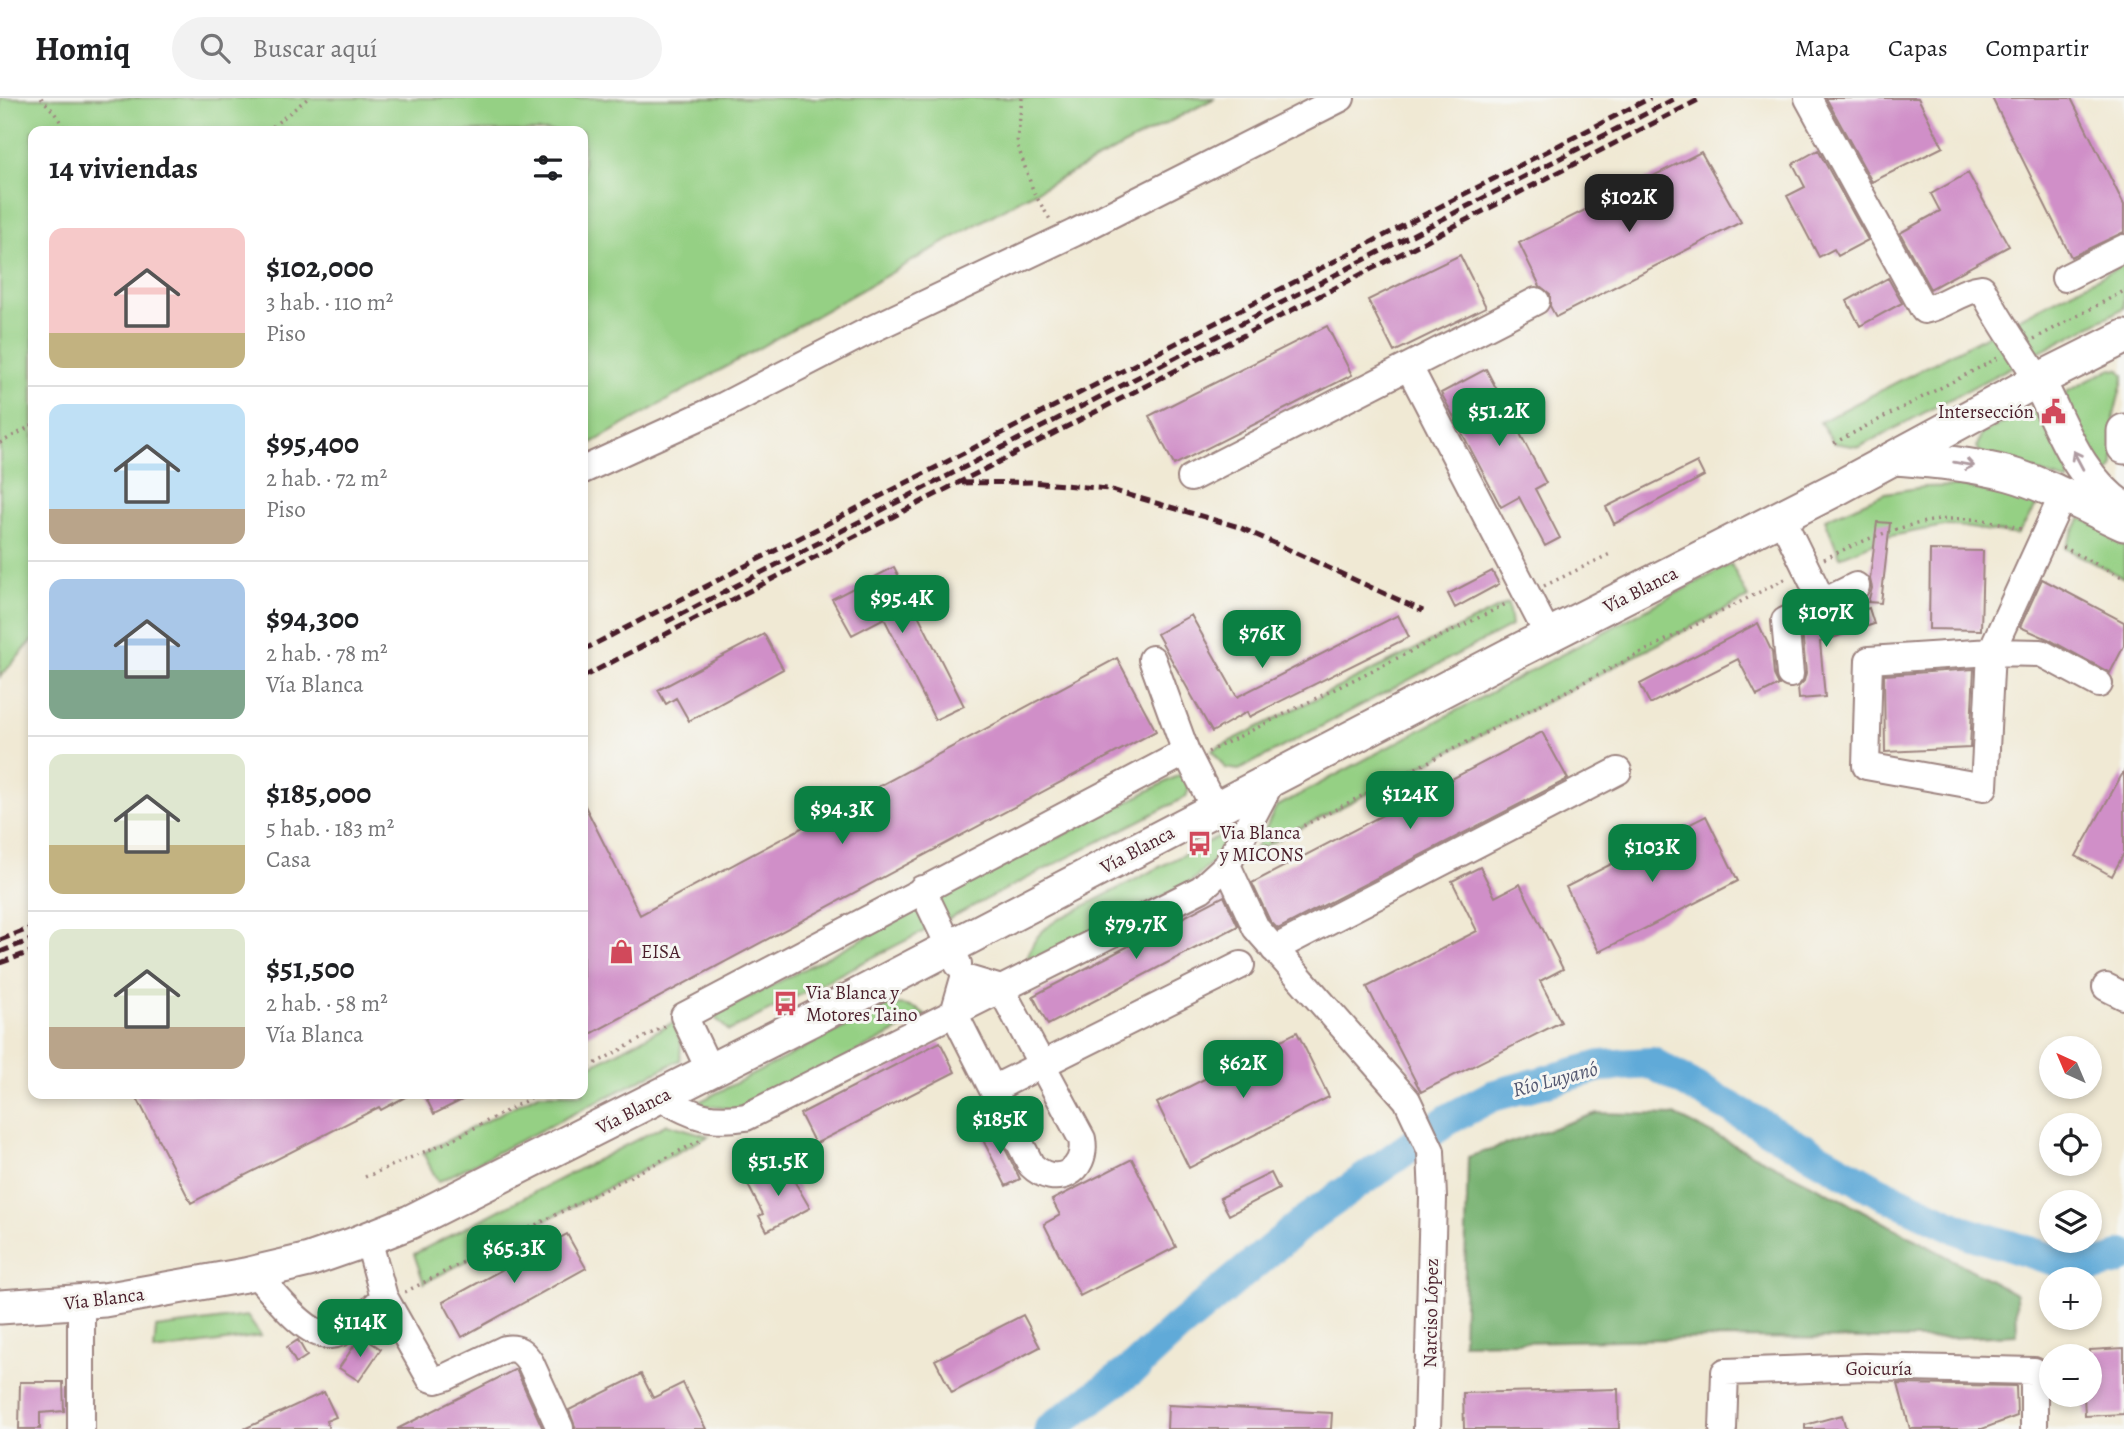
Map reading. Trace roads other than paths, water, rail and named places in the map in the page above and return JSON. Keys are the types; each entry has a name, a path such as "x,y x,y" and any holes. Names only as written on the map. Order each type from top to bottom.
{"main road":[{"name":"Vía Blanca","path":"3,1307 81,1303 255,1273 309,1260 410,1223 660,1097 1548,635 1896,458 2038,380 2124,337"},
{"path":"2038,380 2080,465 2095,485 2124,509"},
{"path":"2124,431 2124,447"},
{"path":"1896,458 1946,461 2012,475 2063,495 2124,524"}],"street":[{"path":"588,468 723,406 1341,98"},
{"path":"1808,98 1924,310 1937,308 1973,289 1982,288 1995,314 2038,380"},
{"path":"2066,278 2124,248"},
{"path":"1191,478 1536,301"},
{"path":"1409,367 1548,635"},
{"path":"2063,495 1991,652 1984,787 1866,766 1869,660 1991,652 2041,653 2099,684"},
{"path":"1781,517 1823,603"},
{"path":"1790,674 1785,621 1856,586"},
{"path":"1152,659 1188,756 1215,808"},
{"path":"710,1071 684,1016 922,889 1188,756"},
{"path":"1274,949 1618,771"},
{"path":"660,1097 696,1116 720,1121 746,1117 1201,889 1227,865 1273,778"},
{"name":"Narciso López","path":"1227,865 1256,928 1407,1100 1431,1151 1433,1198 1427,1429"},
{"path":"922,889 964,978 954,1013 1031,1165 1045,1175 1064,1175 1078,1165 1083,1148 1082,1139 1001,989 964,978"},
{"path":"993,1089 1241,965"},
{"path":"368,1240 387,1303 430,1378 436,1380 446,1377 505,1349 514,1348 523,1352 530,1362 561,1428"},
{"path":"255,1273 304,1325 315,1332 330,1335 345,1330 387,1303"},
{"path":"81,1303 82,1429"},
{"name":"Goicuría","path":"1723,1429 1725,1372 1865,1367 2034,1371 2034,1429"}],"waterway":[{"name":"Río Luyanó","path":"1050,1429 1135,1367 1306,1220 1449,1119 1492,1096 1601,1066 1652,1063 1878,1191 1965,1232 2064,1263 2089,1267 2114,1261 2124,1255"}],"railway":[{"path":"588,647 1650,98"},
{"path":"666,622 1676,98"},
{"path":"588,674 1702,98"},
{"path":"962,483 1031,482 1108,489 1239,527 1423,611"},
{"path":"0,940 28,929"},
{"path":"0,952 28,941"},
{"path":"0,963 28,953"}],"place":[{"name":"Intersección","path":"2054,411"},
{"name":"Via Blanca y MICONS","path":"1200,843"},
{"name":"EISA","path":"621,951"},
{"name":"Via Blanca y Motores Taino","path":"786,1003"}]}
